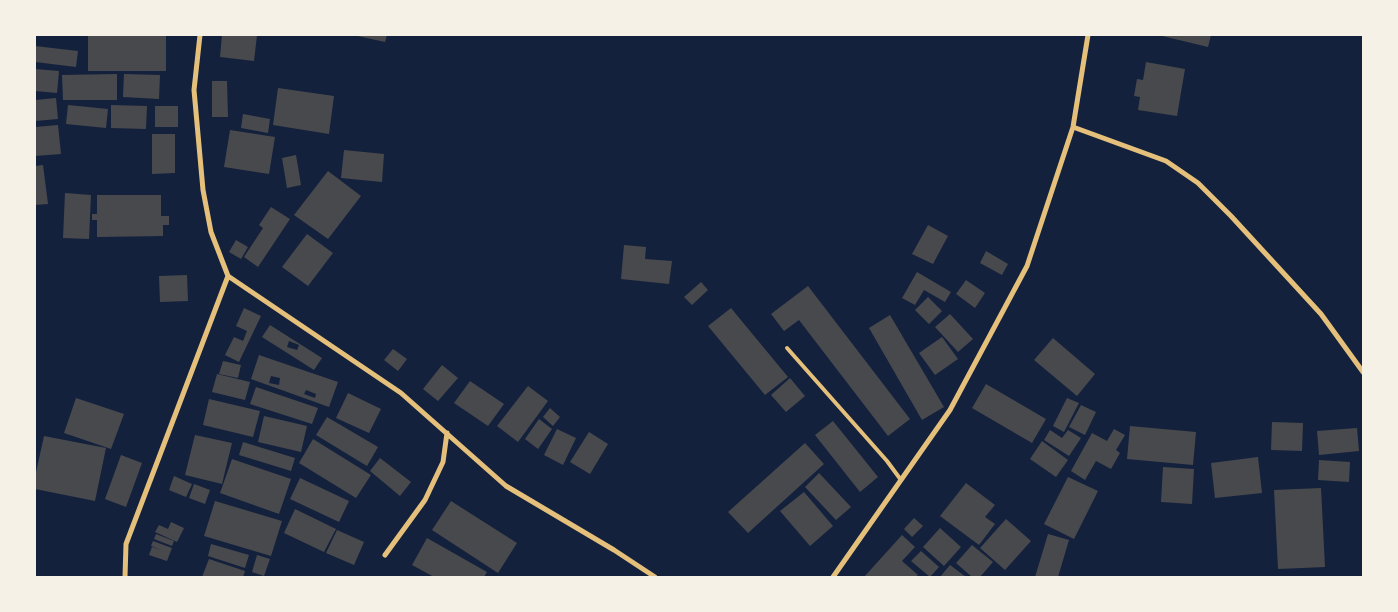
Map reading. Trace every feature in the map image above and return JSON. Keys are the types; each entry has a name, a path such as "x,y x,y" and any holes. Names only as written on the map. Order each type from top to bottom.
{"street":[{"path":"200,35 194,90 203,190 212,232 228,276 394,388 506,486 656,577"},
{"path":"833,577 950,410 1027,266 1073,128 1088,35"},
{"path":"1073,128 1166,162 1198,183 1322,314 1363,372"},
{"path":"125,577 126,544 228,276"},
{"path":"385,555 425,500 444,462 447,433"}],"lane":[{"path":"787,348 887,461 901,480"}],"building":[{"path":"88,35 166,35 166,71 88,71"},
{"path":"222,35 257,35 254,61 220,57"},
{"path":"353,35 387,35 385,42"},
{"path":"1158,35 1211,35 1208,47"},
{"path":"35,46 78,51 76,67 35,62"},
{"path":"1146,62 1185,69 1177,116 1138,110 1140,97 1134,96 1137,79 1143,80"},
{"path":"35,69 59,71 57,93 35,91"},
{"path":"117,74 117,100 63,100 62,75"},
{"path":"124,74 160,75 159,99 123,97"},
{"path":"212,81 227,81 228,117 212,117"},
{"path":"278,88 334,96 329,134 273,125"},
{"path":"56,98 58,119 35,121 35,100"},
{"path":"68,105 108,109 106,128 66,124"},
{"path":"111,105 147,106 146,129 111,128"},
{"path":"155,106 178,106 178,127 155,127"},
{"path":"243,114 270,119 268,133 241,128"},
{"path":"58,125 61,154 35,156 35,127"},
{"path":"230,130 275,137 269,174 224,167"},
{"path":"152,134 175,134 175,173 152,174"},
{"path":"344,150 384,154 382,182 341,178"},
{"path":"296,155 301,185 287,188 282,158"},
{"path":"43,165 48,204 35,205 35,166"},
{"path":"328,171 361,196 328,239 294,215"},
{"path":"65,193 91,195 89,239 63,238"},
{"path":"97,195 161,195 161,216 169,216 169,225 163,225 163,236 97,237 97,220 92,220 92,214 97,214"},
{"path":"271,207 290,219 258,267 244,257 263,228 259,225"},
{"path":"928,225 948,236 933,264 912,254"},
{"path":"307,234 333,253 308,286 282,267"},
{"path":"236,240 248,247 241,259 229,252"},
{"path":"624,245 646,247 645,259 672,261 669,284 621,279"},
{"path":"986,251 1008,264 1002,275 980,263"},
{"path":"917,272 951,292 945,302 924,290 915,305 902,298"},
{"path":"187,275 188,301 160,302 159,276"},
{"path":"966,280 985,293 975,308 956,294"},
{"path":"701,282 708,290 692,305 684,297"},
{"path":"808,286 910,419 888,436 799,320 784,331 771,314"},
{"path":"928,297 942,311 929,324 915,310"},
{"path":"244,308 261,316 239,362 225,355 234,337 243,341 247,331 236,326"},
{"path":"731,308 788,377 765,395 708,326"},
{"path":"950,314 973,339 958,352 935,327"},
{"path":"890,315 944,407 922,420 869,328"},
{"path":"270,325 322,358 314,370 262,337","holes":["289,341 299,345 297,350 287,347"]},
{"path":"942,337 958,359 935,375 919,353"},
{"path":"1053,338 1095,374 1077,396 1034,360"},
{"path":"393,349 407,359 398,371 384,360"},
{"path":"259,355 338,382 329,407 251,379","holes":["271,376 280,378 279,385 269,383","306,390 316,394 315,398 304,394"]},
{"path":"223,361 241,365 238,378 219,374"},
{"path":"442,365 458,378 438,401 423,389"},
{"path":"217,374 250,382 245,400 212,392"},
{"path":"790,378 805,396 786,412 771,395"},
{"path":"470,381 504,404 488,426 454,403"},
{"path":"986,384 1046,419 1032,443 972,408"},
{"path":"528,386 548,401 518,442 497,426"},
{"path":"256,387 318,408 312,424 250,404"},
{"path":"348,393 381,409 369,433 336,418"},
{"path":"76,398 124,414 111,449 64,433"},
{"path":"1067,398 1079,403 1064,432 1053,426"},
{"path":"209,399 260,411 253,437 203,425"},
{"path":"1081,405 1096,412 1085,435 1069,427"},
{"path":"550,408 560,417 553,426 543,417"},
{"path":"264,416 307,426 301,452 258,442"},
{"path":"327,417 378,447 367,466 316,435"},
{"path":"539,419 552,429 538,449 525,439"},
{"path":"833,421 878,477 860,492 815,435"},
{"path":"1272,422 1303,423 1302,451 1271,450"},
{"path":"1130,426 1196,432 1193,465 1127,459"},
{"path":"1357,428 1359,451 1319,455 1317,431"},
{"path":"557,429 576,438 563,465 544,455"},
{"path":"1114,429 1125,435 1116,450 1120,453 1111,469 1096,461 1085,480 1071,471 1092,433 1107,441"},
{"path":"1050,430 1062,438 1068,430 1081,438 1069,456 1044,440"},
{"path":"589,432 608,444 590,474 570,462"},
{"path":"195,435 232,443 222,484 185,475"},
{"path":"44,436 106,448 95,501 35,489 35,477"},
{"path":"313,439 371,475 356,498 299,463"},
{"path":"1042,441 1068,460 1056,477 1030,459"},
{"path":"243,442 295,458 291,471 239,455"},
{"path":"805,443 824,464 748,533 728,512"},
{"path":"121,455 142,463 126,507 105,499"},
{"path":"1258,457 1262,493 1215,498 1211,463"},
{"path":"380,458 411,482 400,496 370,471"},
{"path":"232,459 291,479 279,514 220,493"},
{"path":"1319,460 1350,462 1349,482 1318,480"},
{"path":"1163,467 1194,469 1192,504 1161,502"},
{"path":"819,473 851,507 836,520 805,487"},
{"path":"174,476 192,484 186,497 169,490"},
{"path":"1068,477 1098,491 1074,539 1044,524"},
{"path":"300,478 349,501 339,522 290,499"},
{"path":"966,483 995,505 985,517 995,524 979,545 940,516"},
{"path":"194,484 210,490 205,504 189,498"},
{"path":"1321,488 1325,567 1278,569 1274,490"},
{"path":"804,492 833,526 810,546 780,511"},
{"path":"215,501 282,521 271,556 204,536"},
{"path":"451,501 517,543 498,573 432,530"},
{"path":"295,509 336,529 324,552 284,533"},
{"path":"914,518 923,526 912,537 904,529"},
{"path":"1006,519 1031,541 1005,570 980,548"},
{"path":"171,522 184,528 177,542 155,532 159,525 168,529"},
{"path":"940,528 961,547 944,566 923,547"},
{"path":"337,530 364,542 354,565 326,553"},
{"path":"156,534 174,541 172,546 154,539"},
{"path":"1048,534 1069,540 1058,577 1035,577"},
{"path":"902,535 915,547 902,561 918,575 915,577 864,577"},
{"path":"427,538 487,572 484,577 434,577 412,565"},
{"path":"153,541 172,548 167,561 149,555 152,547 161,550 151,546"},
{"path":"211,544 249,555 245,568 208,556"},
{"path":"972,545 993,562 980,577 972,577 956,563"},
{"path":"921,551 939,567 930,577 911,561"},
{"path":"257,555 270,559 264,576 252,572"},
{"path":"209,559 245,571 243,577 202,577"},
{"path":"950,565 966,577 940,577"}]}
